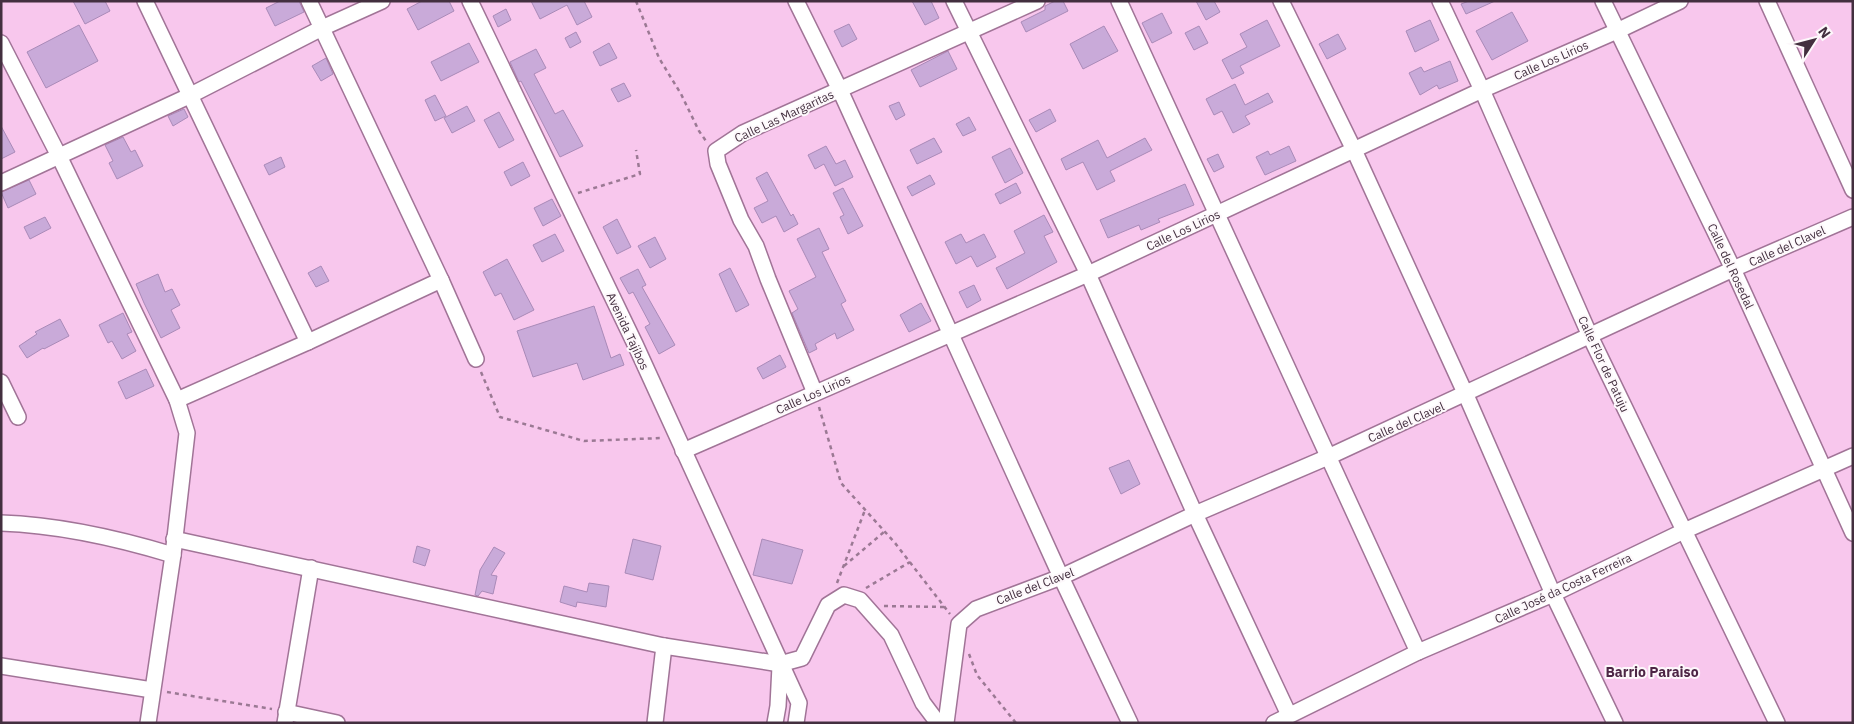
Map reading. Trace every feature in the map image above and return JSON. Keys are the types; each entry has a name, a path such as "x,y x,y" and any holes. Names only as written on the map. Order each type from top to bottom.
{"street":[{"path":"145,1 308,342"},
{"path":"309,1 441,280 476,359"},
{"path":"1,182 189,96 322,28 382,1"},
{"name":"Avenida Tajibos","path":"470,1 635,344 799,703 796,723"},
{"path":"796,1 840,90 1061,577 1130,723"},
{"path":"954,1 1088,274 1195,514 1289,715"},
{"name":"Calle Las Margaritas","path":"716,151 742,133 1037,1"},
{"path":"1119,1 1418,652"},
{"path":"1281,1 1354,150 1466,395 1553,594 1614,723"},
{"name":"Calle Flor de Patuju","path":"1440,1 1482,90 1590,336 1777,723"},
{"name":"Calle del Rosedal","path":"1603,1 1734,269 1853,533"},
{"name":"Calle Los Lirios","path":"683,451 1088,274 1482,90 1617,31 1680,1"},
{"path":"1767,1 1853,190"},
{"path":"1,43 59,156 177,400 187,433 173,554 148,723"},
{"path":"716,151 721,172 741,220 756,246 815,393"},
{"name":"Calle del Clavel","path":"959,624 976,608 1061,577 1195,514 1466,395 1734,269 1853,217"},
{"path":"177,400 441,280"},
{"path":"1,382 18,417"},
{"name":"Calle José da Costa Ferreira","path":"1274,723 1418,652 1553,594 1684,531 1853,456"},
{"path":"1,523 32,524 76,530 173,554"},
{"path":"174,539 664,646 780,664 802,658 828,605 844,595 860,600 891,635 923,703 938,723"},
{"path":"311,568 286,717 337,723"},
{"path":"946,723 959,624"},
{"path":"656,723 664,646"},
{"name":"Avenida Tajibos","path":"775,723 778,706 780,664"},
{"path":"1,666 152,690"}],"path":[{"path":"636,1 659,58 681,94 699,131 716,151"},
{"path":"564,198 640,174 636,150"},
{"path":"476,359 500,417 584,441 661,439 674,430"},
{"path":"815,393 841,483 910,562 959,624"},
{"path":"828,605 865,510"},
{"path":"842,568 884,532"},
{"path":"850,597 910,562"},
{"path":"866,606 945,607"},
{"path":"968,650 977,675 1016,723"},
{"path":"152,690 286,717"}],"building":[{"path":"73,1 105,1 110,11 85,24"},
{"path":"280,1 299,1 304,12 275,26 266,8"},
{"path":"422,1 449,1 454,11 418,30 407,9"},
{"path":"531,1 584,1 592,17 577,25 567,5 540,19"},
{"path":"912,1 931,1 939,18 925,25"},
{"path":"1055,1 1063,1 1068,11 1026,32 1021,22 1045,10 1045,6"},
{"path":"1196,1 1214,1 1220,12 1206,20"},
{"path":"1469,1 1495,1 1466,14 1461,4"},
{"path":"506,9 511,20 498,27 493,16"},
{"path":"1512,12 1528,41 1492,60 1476,31"},
{"path":"1162,13 1172,33 1152,43 1142,23"},
{"path":"1267,20 1280,46 1240,66 1244,73 1232,79 1222,60 1247,47 1240,34"},
{"path":"1430,20 1439,40 1415,52 1406,31"},
{"path":"849,24 857,39 842,47 834,31"},
{"path":"79,25 98,61 46,88 27,52"},
{"path":"1104,26 1118,51 1083,69 1070,44"},
{"path":"1199,26 1208,43 1194,50 1185,33"},
{"path":"576,32 581,42 570,48 565,38"},
{"path":"1338,34 1346,49 1327,59 1319,44"},
{"path":"469,43 479,62 441,81 431,62"},
{"path":"609,43 617,58 600,66 593,52"},
{"path":"536,49 546,68 534,74 555,114 563,110 583,146 560,157 510,62"},
{"path":"948,51 957,69 920,87 911,70"},
{"path":"326,58 333,74 321,81 312,66"},
{"path":"1450,61 1458,81 1439,89 1437,85 1420,95 1409,73 1421,67 1424,72"},
{"path":"624,83 631,96 618,102 611,89"},
{"path":"1235,84 1245,105 1268,93 1273,102 1245,116 1250,124 1233,133 1222,111 1214,115 1206,99"},
{"path":"435,95 446,116 435,121 425,100"},
{"path":"899,102 905,115 896,120 889,106"},
{"path":"467,106 475,121 452,133 444,118"},
{"path":"184,109 188,117 173,126 168,116"},
{"path":"1050,109 1056,121 1036,132 1029,120"},
{"path":"499,112 514,140 499,148 484,120"},
{"path":"969,117 976,130 963,136 956,124"},
{"path":"1,126 15,152 1,159"},
{"path":"123,137 131,152 135,150 143,166 117,179 109,163 113,161 105,145"},
{"path":"934,138 942,152 917,164 910,150"},
{"path":"1145,138 1152,150 1110,171 1115,181 1097,190 1083,162 1066,170 1061,159 1098,140 1107,158"},
{"path":"826,146 836,164 845,160 853,177 835,186 824,164 815,169 808,155"},
{"path":"1289,146 1296,161 1265,175 1256,157 1268,151 1270,155"},
{"path":"1010,148 1023,173 1005,183 992,157"},
{"path":"1218,154 1224,167 1214,172 1207,159"},
{"path":"281,157 285,167 269,175 264,165"},
{"path":"523,162 530,176 511,186 504,172"},
{"path":"767,172 791,216 793,214 798,224 784,232 776,216 762,223 754,208 768,201 756,178"},
{"path":"930,175 935,184 912,196 907,187"},
{"path":"29,180 36,194 8,208 1,192"},
{"path":"1016,183 1021,193 1000,204 995,194"},
{"path":"1185,184 1194,205 1158,219 1160,222 1141,230 1139,225 1108,238 1100,220"},
{"path":"843,188 863,226 848,234 840,217 844,215 833,193"},
{"path":"552,199 561,216 543,226 534,208"},
{"path":"1044,215 1053,232 1044,236 1057,262 1007,289 996,268 1025,253 1014,231"},
{"path":"45,217 51,228 30,239 24,227"},
{"path":"617,219 631,247 617,254 603,227"},
{"path":"819,228 829,249 822,252 846,301 841,304 854,330 837,339 835,333 815,344 817,349 809,353 792,313 798,309 789,291 816,277 797,239"},
{"path":"555,234 564,251 542,262 533,245"},
{"path":"961,234 966,243 984,234 996,257 977,267 971,256 956,264 945,242"},
{"path":"655,237 666,259 650,268 638,246"},
{"path":"507,259 534,310 514,320 501,293 495,296 483,272"},
{"path":"321,266 329,281 316,287 308,273"},
{"path":"730,268 749,305 736,312 719,274"},
{"path":"638,269 646,285 642,287 675,345 659,354 645,327 650,324 633,292 629,294 620,278"},
{"path":"158,274 165,292 172,289 180,305 171,310 180,328 161,338 136,284"},
{"path":"974,285 981,300 967,308 959,292"},
{"path":"921,303 931,321 909,332 900,315"},
{"path":"594,306 611,358 620,354 624,365 583,380 577,363 533,377 517,331"},
{"path":"123,313 132,332 127,334 136,351 122,359 112,341 108,343 99,325"},
{"path":"60,319 69,336 27,358 19,346 37,334 35,332"},
{"path":"780,355 786,367 763,379 757,368"},
{"path":"146,369 154,386 126,399 118,382"},
{"path":"1129,460 1140,484 1121,494 1109,468"},
{"path":"633,539 661,546 653,580 625,573"},
{"path":"762,539 803,550 792,584 753,575"},
{"path":"417,546 430,550 425,566 413,562"},
{"path":"494,547 505,553 491,575 497,576 493,594 482,591 478,596 475,595 480,570"},
{"path":"589,583 609,586 606,607 577,602 576,607 560,602 564,586 587,592"}],"district":[{"name":"Barrio Paraiso","path":"1652,672"}]}
